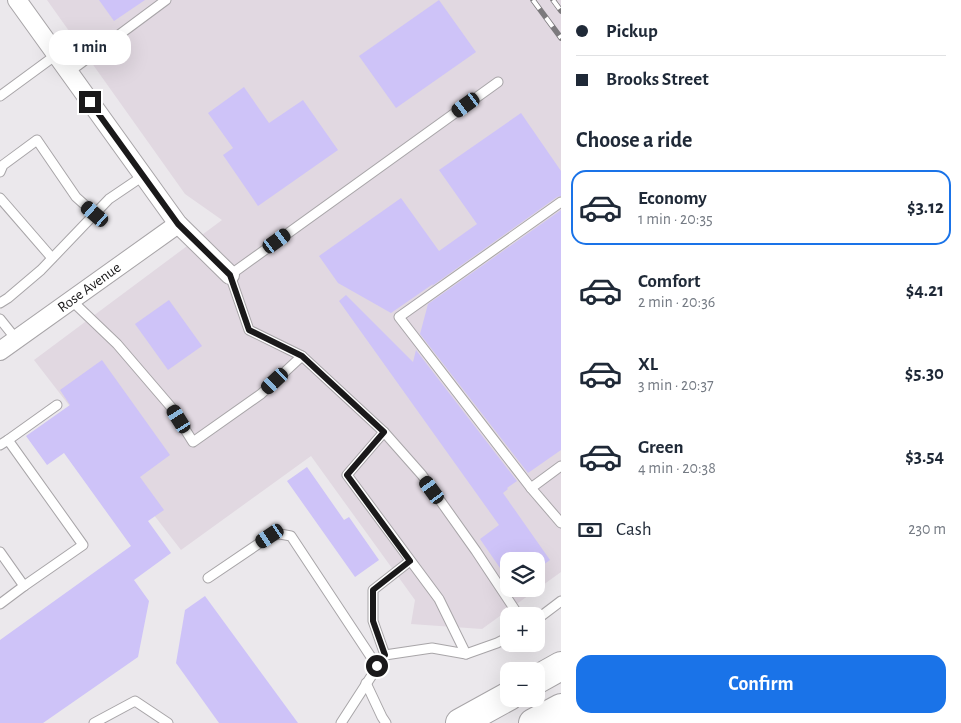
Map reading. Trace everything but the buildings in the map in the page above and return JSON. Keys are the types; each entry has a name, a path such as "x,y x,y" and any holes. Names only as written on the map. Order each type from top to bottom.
{"main road":[{"path":"545,675 561,666"},
{"path":"460,723 500,701"},
{"path":"533,723 561,708"}],"street":[{"path":"17,0 178,224 230,275"},
{"name":"Rose Avenue","path":"0,351 178,224"}],"lane":[{"path":"69,72 166,0"},
{"path":"0,96 56,55"},
{"path":"498,82 230,275 249,330 302,356 384,432 427,483 513,607"},
{"path":"0,172 3,165 37,140 76,197 95,214"},
{"path":"0,303 41,270 109,200 143,176"},
{"path":"0,198 52,258"},
{"path":"561,202 399,317 561,523"},
{"path":"71,300 117,344 171,407 193,442 261,394 302,356"},
{"path":"0,318 16,340"},
{"path":"0,604 83,545 4,443 57,405"},
{"path":"384,432 347,475 438,599 466,654"},
{"path":"532,488 561,466"},
{"path":"208,578 270,536 280,534 291,536 377,666"},
{"path":"0,552 24,586"},
{"path":"385,655 373,621 373,590 410,561"},
{"path":"545,613 561,601"},
{"path":"341,723 385,655 432,648 466,654 500,641"},
{"path":"366,684 386,723"},
{"path":"94,723 135,701 168,723"}],"shaded area":[{"path":"47,0 561,0 561,572 545,584 545,552 500,552 500,597 526,597 512,607 500,607 500,616 482,629 411,624 415,600 311,456 181,550 34,360 222,220 185,194"}],"railway":[{"path":"533,0 561,38"},
{"path":"553,0 561,11"}],"route":[{"path":"90,102 178,224 230,275 249,330 302,356 384,432 347,475 410,561 373,590 373,621 385,655 377,666"}]}
